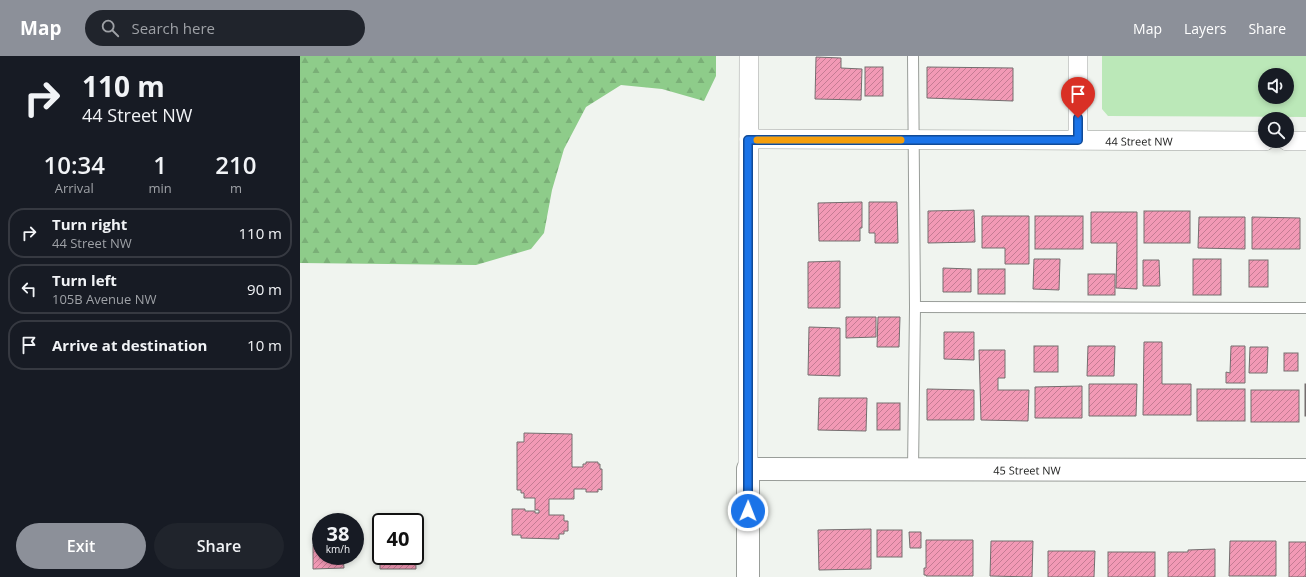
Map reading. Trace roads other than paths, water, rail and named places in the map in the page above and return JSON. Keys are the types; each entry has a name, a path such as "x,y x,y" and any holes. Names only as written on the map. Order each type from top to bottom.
{"street":[{"path":"748,577 749,56"},
{"path":"1078,56 1078,140"},
{"name":"44 Street NW","path":"748,140 1258,141"},
{"path":"1294,141 1306,141"},
{"name":"45 Street NW","path":"748,469 1306,470"}],"lane":[{"path":"913,56 915,306 913,470"},
{"path":"915,306 1306,308"}]}
